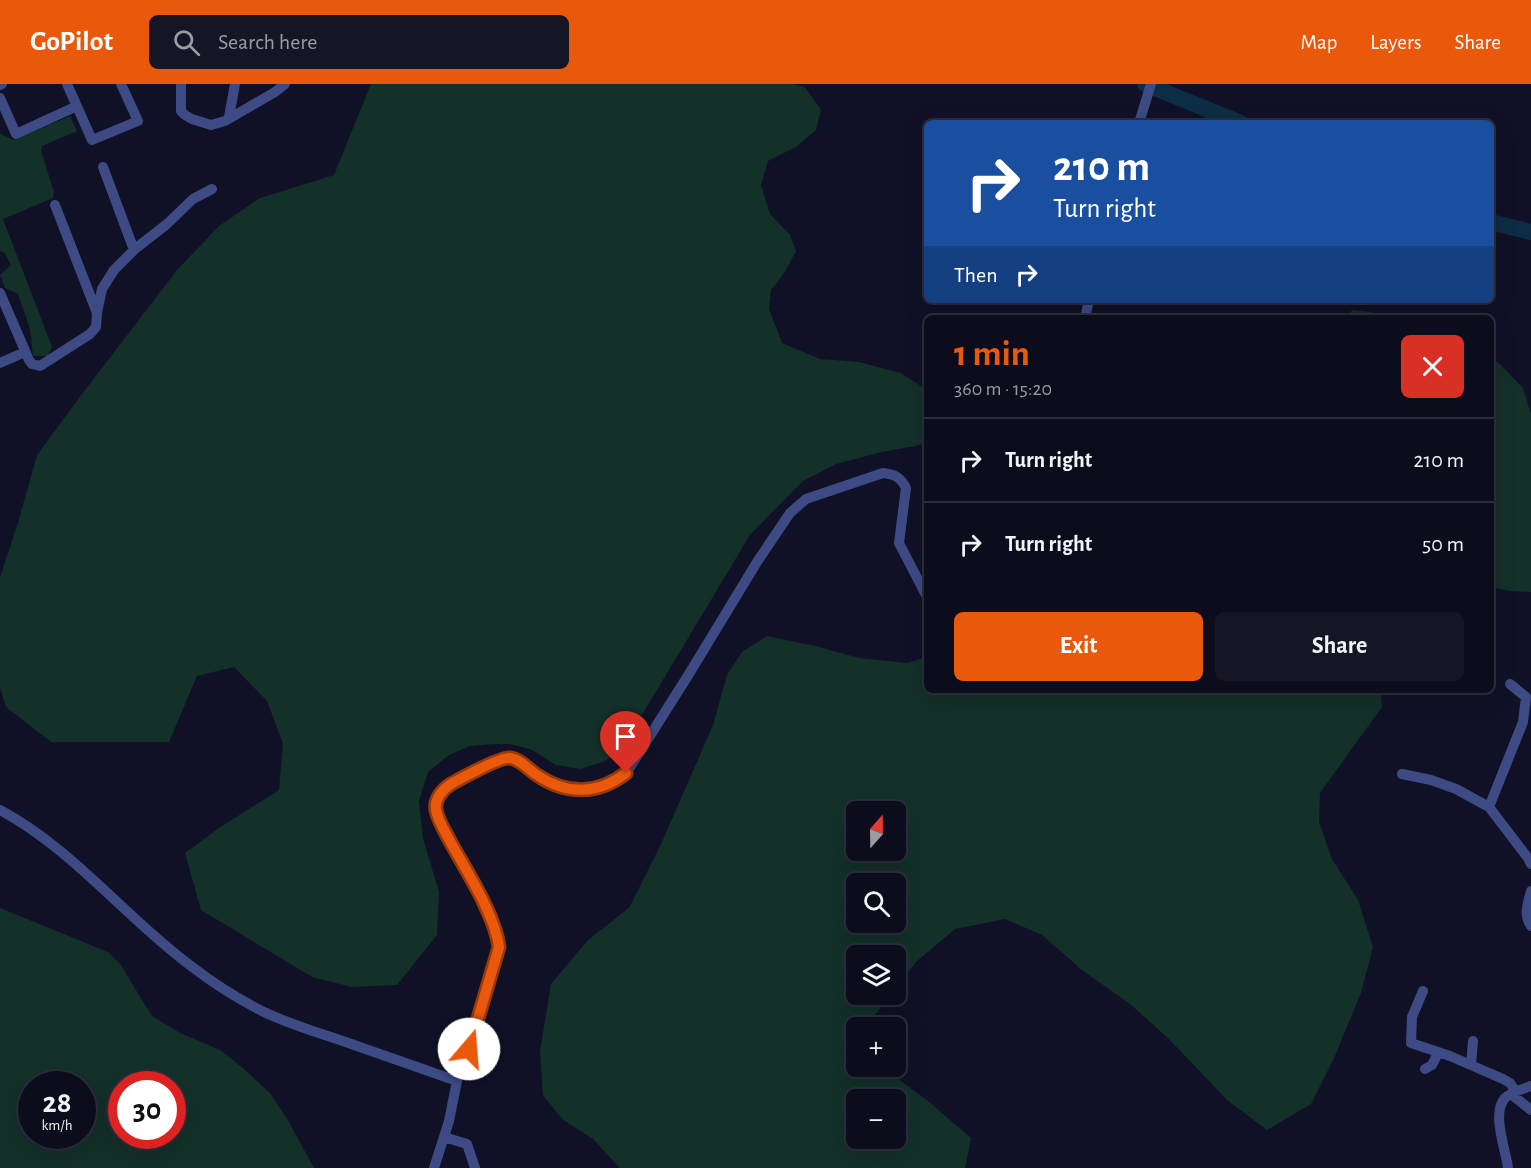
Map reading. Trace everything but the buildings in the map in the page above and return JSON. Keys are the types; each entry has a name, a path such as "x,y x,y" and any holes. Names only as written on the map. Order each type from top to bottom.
{"street":[{"path":"68,84 92,140 138,121 121,84"},
{"path":"181,84 181,111 185,115 211,125 225,121 285,84"},
{"path":"229,117 235,84"},
{"path":"1140,120 1151,84"},
{"path":"0,99 16,134 77,106"},
{"path":"103,167 134,250"},
{"path":"2,301 32,364 39,366 46,363 90,334 96,327 102,289 114,270 193,199 212,189"},
{"path":"55,205 97,313"},
{"path":"0,363 25,352"},
{"path":"434,1168 457,1082 499,947 498,937 489,915 436,810 436,803 444,788 462,777 506,758 517,761 556,785 572,789 589,790 616,781 626,773 634,761 757,562 790,513 806,499 883,473 896,476 906,488 899,543 924,591"},
{"path":"1489,807 1523,722 1526,697 1510,684"},
{"path":"1402,774 1431,780 1456,789 1489,807 1531,864"},
{"path":"0,810 59,850 152,935 192,967 237,997 295,1025 457,1082"},
{"path":"1531,891 1526,911 1527,921 1531,926"},
{"path":"1423,991 1412,1017 1411,1043 1503,1079 1510,1083 1513,1093 1531,1110"},
{"path":"1471,1065 1473,1041"},
{"path":"1425,1069 1432,1065 1438,1053"},
{"path":"1508,1168 1500,1130 1499,1112 1506,1098 1531,1086"},
{"path":"444,1137 467,1144 475,1168"}],"green space":[{"path":"371,84 793,84 805,87 821,110 816,130 796,147 768,161 761,185 770,214 790,235 796,251 785,272 771,290 769,309 782,343 820,359 859,362 901,373 924,388 924,441 920,445 836,464 803,481 750,535 622,748 605,761 580,769 556,765 530,749 510,744 470,746 449,755 428,772 419,801 423,838 439,892 437,935 397,985 352,987 312,977 201,910 185,853 219,828 279,790 283,744 267,701 234,667 197,676 169,742 51,742 6,707 0,688 0,577 37,455 177,270 219,226 260,198 334,175"},
{"path":"70,116 77,131 42,146 41,151 54,192 53,198 3,219 52,347 48,356 33,356 30,329 18,294 5,288 0,275 11,265 4,252 0,251 0,134 14,140"},
{"path":"1352,310 1371,312 1373,315 1349,315"},
{"path":"1494,360 1523,388 1531,414 1531,592 1494,588"},
{"path":"767,636 859,658 907,663 924,658 924,693 1381,693 1382,707 1320,793 1319,822 1332,859 1358,900 1373,947 1361,993 1334,1058 1311,1104 1267,1130 1227,1100 1169,1039 1130,1004 1082,970 1042,935 1005,919 955,929 916,962 906,975 906,945 846,945 846,1005 883,1005 874,1017 846,1017 846,1077 896,1077 928,1101 971,1138 965,1168 620,1168 593,1139 562,1119 543,1095 540,1051 551,984 588,940 629,908 662,842 713,725 727,675 742,652"},
{"path":"0,908 108,952 120,964 152,1016 180,1033 220,1050 270,1093 314,1168 0,1168"}],"waterway":[{"path":"1145,84 1234,120"},
{"path":"1494,223 1531,232"}],"route":[{"path":"469,1049 499,947 498,937 444,829 436,810 438,798 444,788 462,777 506,758 517,761 556,785 572,789 589,790 604,786 616,781 626,773"}]}
